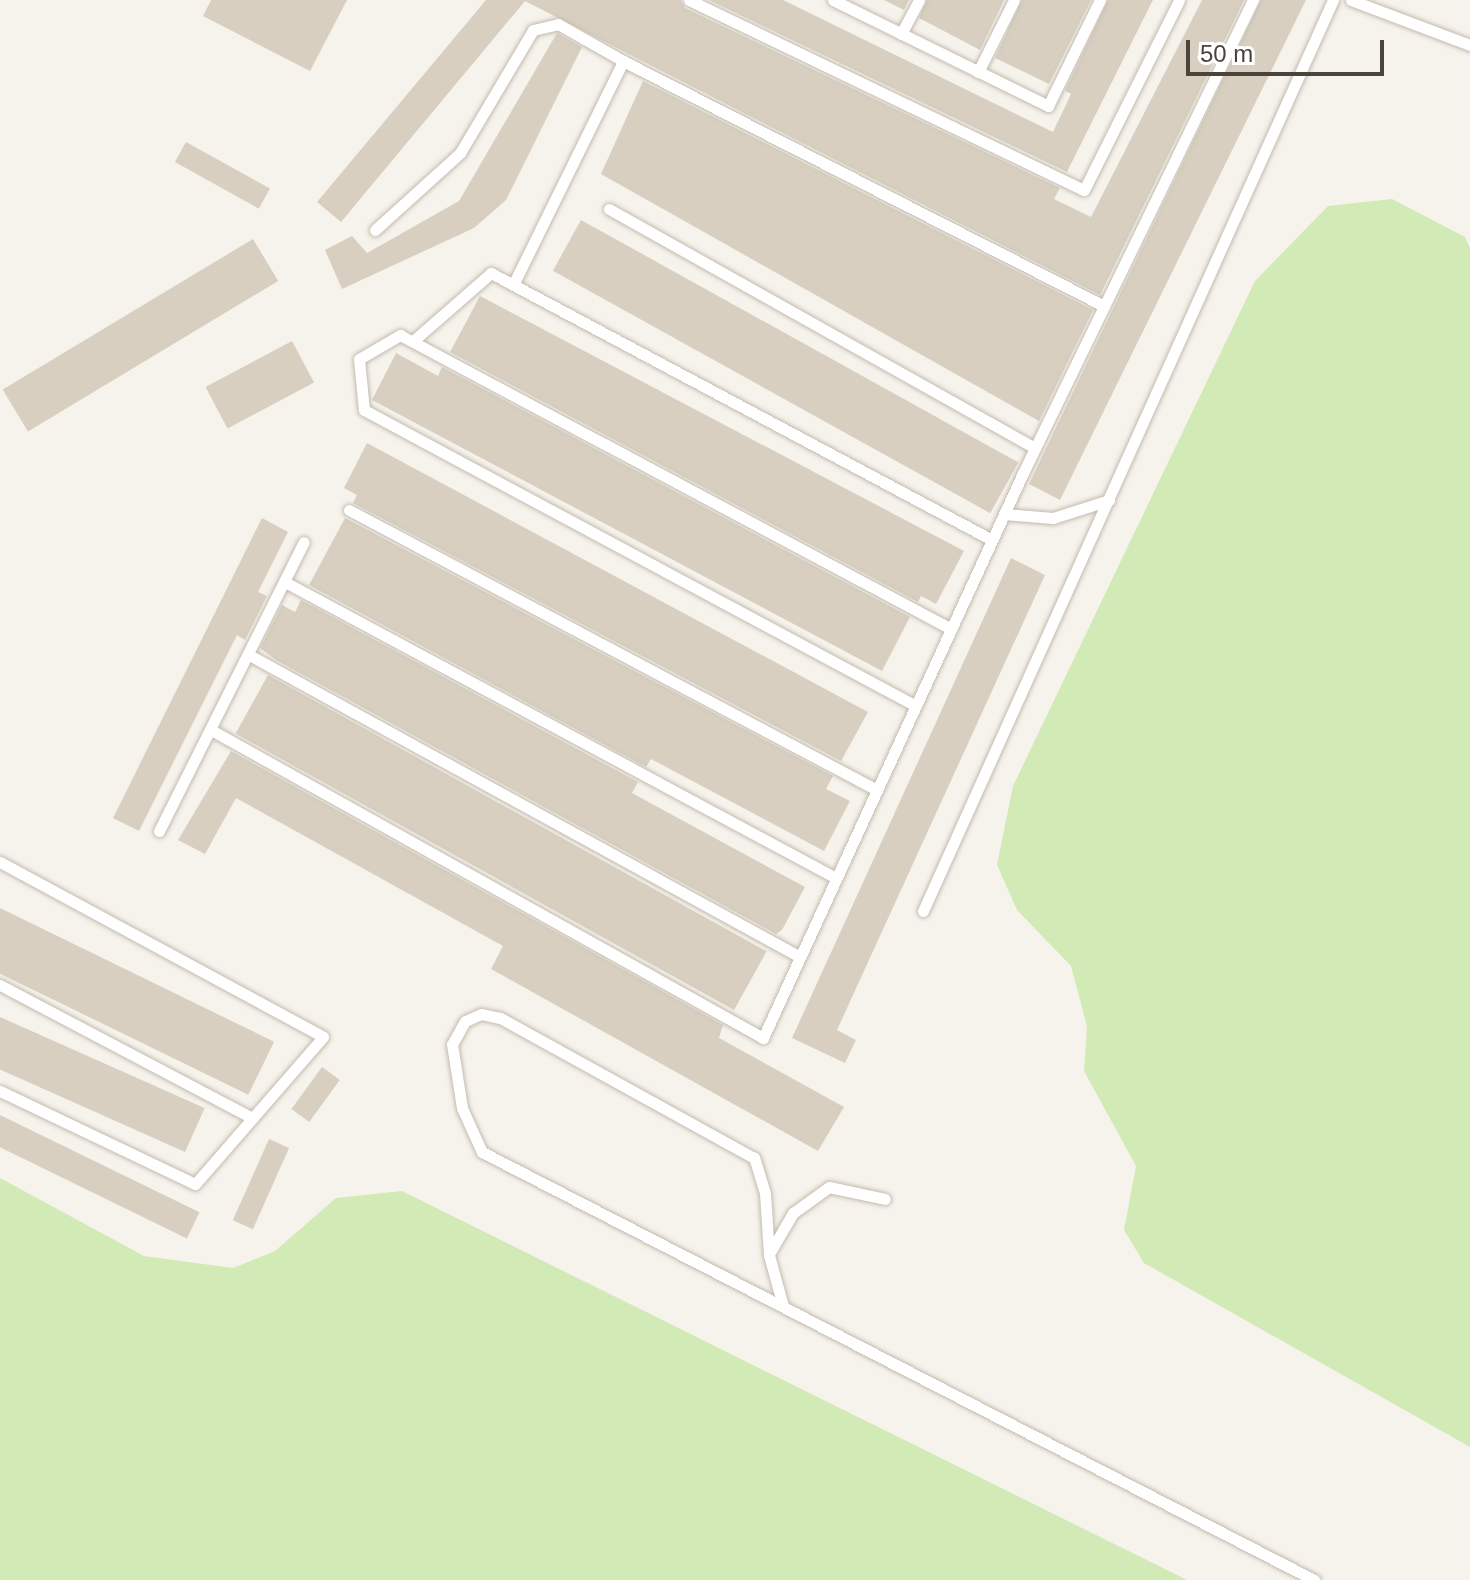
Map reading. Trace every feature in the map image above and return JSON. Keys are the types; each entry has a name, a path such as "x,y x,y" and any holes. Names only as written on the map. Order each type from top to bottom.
{"lane":[{"path":"689,0 1084,190 1179,0"},
{"path":"833,0 1048,106 1100,0"},
{"path":"901,34 919,0"},
{"path":"978,72 1014,0"},
{"path":"213,731 763,1038 1035,448 1253,0"},
{"path":"923,911 1333,0"},
{"path":"1351,0 1470,45"},
{"path":"375,230 460,153 533,30 558,24 623,61 1104,306"},
{"path":"513,285 623,61"},
{"path":"609,209 1035,448"},
{"path":"413,341 491,273 992,540"},
{"path":"916,706 364,410 359,359 400,335 951,629"},
{"path":"1004,514 1053,518 1109,500"},
{"path":"349,510 877,790"},
{"path":"159,831 251,656 304,542"},
{"path":"285,582 836,878"},
{"path":"251,656 800,957"},
{"path":"0,862 323,1037 195,1184 0,1091"},
{"path":"0,985 252,1118"},
{"path":"783,1306 769,1255 765,1193 754,1158 500,1018 481,1014 465,1021 452,1044 462,1108 482,1152 1314,1580"},
{"path":"769,1255 793,1213 829,1187 885,1199"}],"green space":[{"path":"1392,199 1465,237 1470,248 1470,1447 1144,1263 1124,1230 1136,1166 1084,1071 1087,1026 1071,966 1017,910 997,865 1013,786 1255,281 1328,206"},
{"path":"0,1178 144,1256 233,1268 275,1251 336,1198 402,1191 1187,1580 0,1580"}],"building":[{"path":"211,0 347,0 310,71 203,16"},
{"path":"486,0 681,0 685,8 1060,188 1054,199 1091,217 1202,0 1244,0 1100,295 525,1 341,222 317,202"},
{"path":"709,0 783,0 1053,132 1071,94 1065,91 1108,0 1153,0 1067,172"},
{"path":"884,0 909,0 904,10"},
{"path":"927,0 1004,0 980,50 919,18"},
{"path":"1022,0 1091,0 1049,84 995,58"},
{"path":"1261,0 1306,0 1060,500 1029,484"},
{"path":"557,33 582,47 506,200 474,228 342,289 325,250 352,236 367,253 459,201"},
{"path":"643,81 1093,310 1039,421 601,174"},
{"path":"186,142 270,189 259,209 175,162"},
{"path":"581,220 1018,462 990,513 553,271"},
{"path":"253,239 278,281 28,431 3,389"},
{"path":"480,296 964,551 936,604 921,596 918,602 450,352"},
{"path":"292,341 314,382 228,429 205,387"},
{"path":"396,353 438,376 442,367 910,617 882,671 372,400"},
{"path":"367,443 868,712 841,761 353,503 357,495 344,488"},
{"path":"262,518 288,532 258,592 267,596 245,640 237,635 139,831 113,818"},
{"path":"345,518 833,776 826,789 850,801 824,851 651,759 646,767 309,585"},
{"path":"1011,558 1045,575 837,1030 856,1040 845,1063 792,1038"},
{"path":"301,600 638,782 632,793 805,887 782,930 776,934 276,660 260,648 282,605 295,612"},
{"path":"268,675 767,951 734,1010 236,734"},
{"path":"231,751 723,1025 719,1038 844,1107 818,1151 491,969 503,946 236,798 205,854 178,840"},
{"path":"0,908 274,1042 248,1095 0,974"},
{"path":"0,1017 205,1108 185,1152 0,1070"},
{"path":"322,1067 340,1080 309,1122 291,1109"},
{"path":"0,1115 200,1212 187,1238 0,1147"},
{"path":"269,1139 289,1148 253,1229 233,1220"}]}
